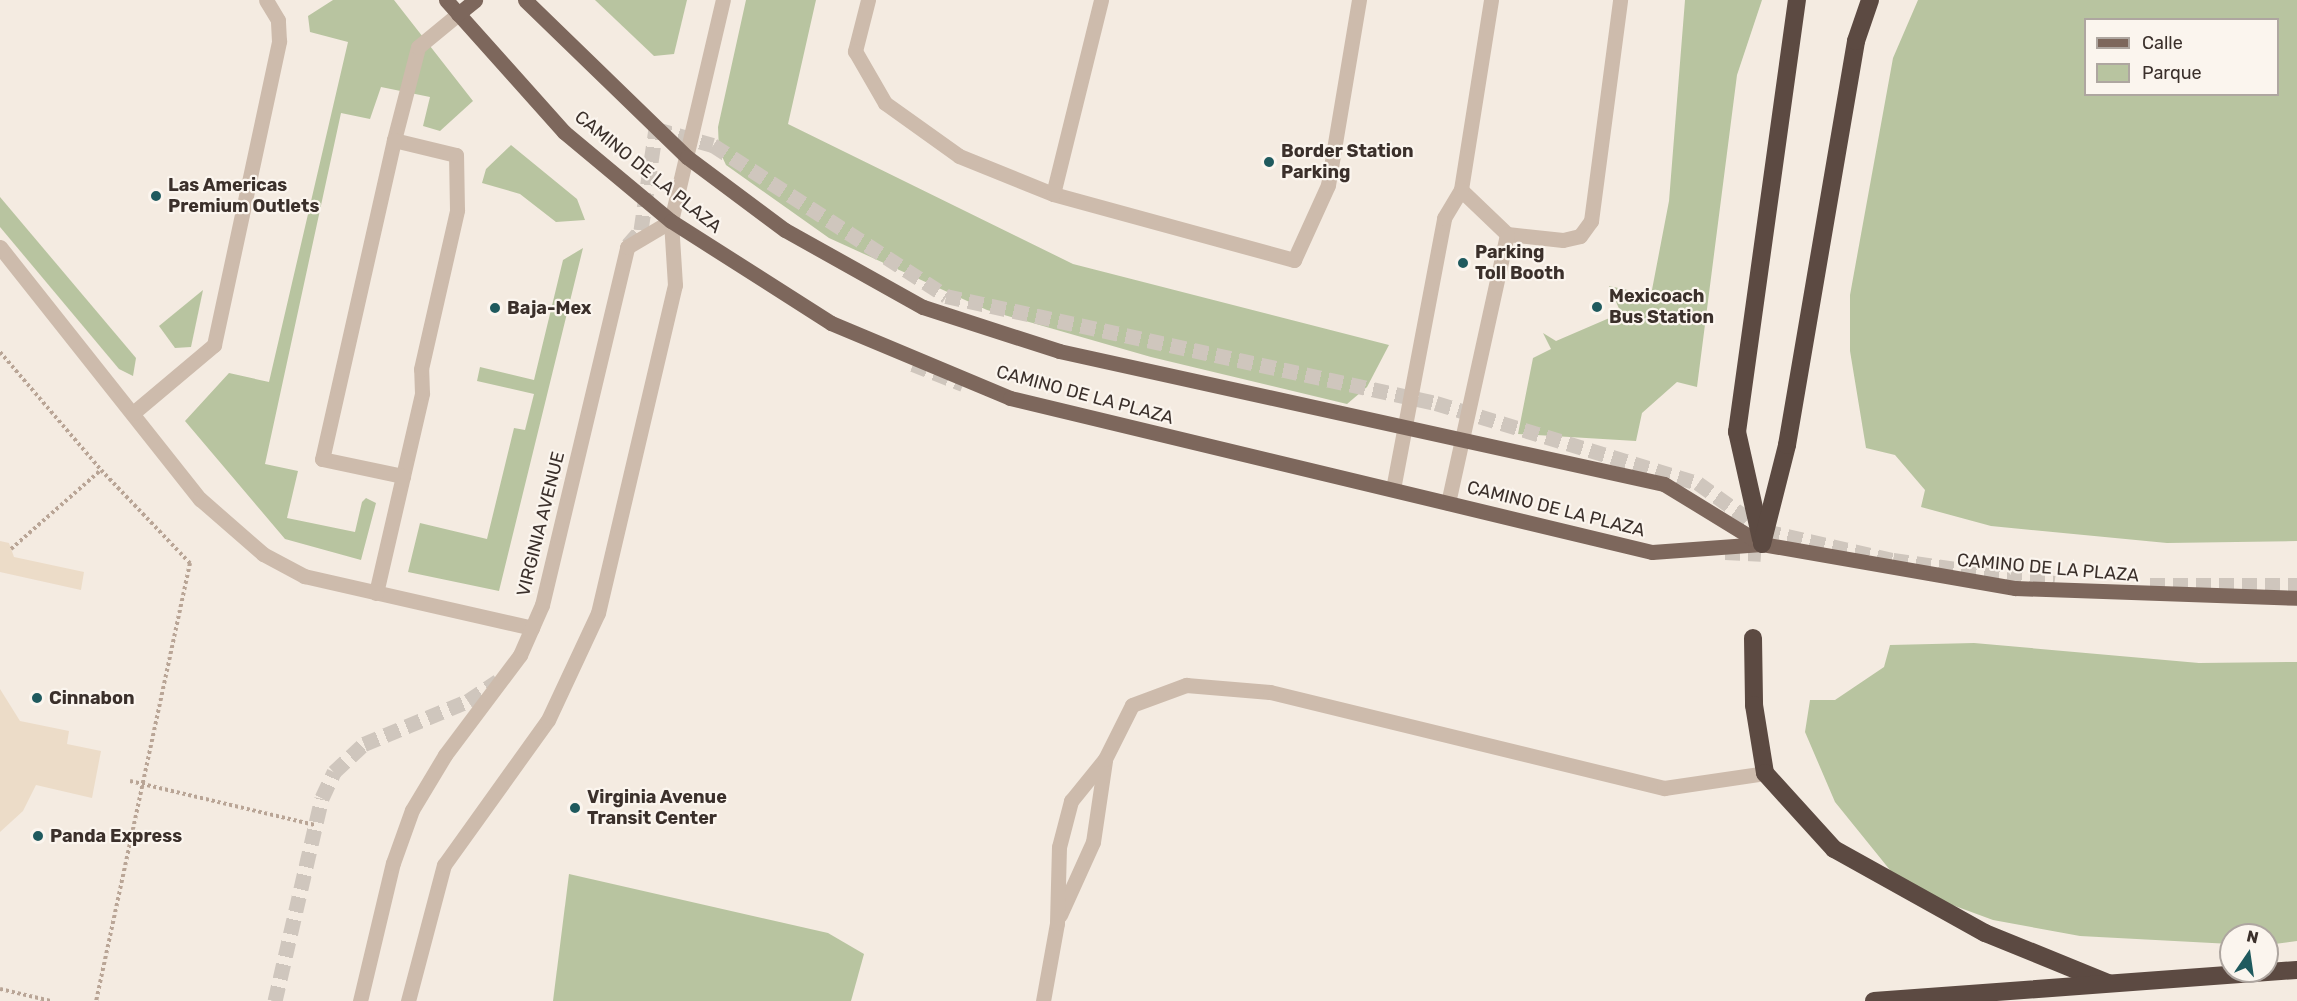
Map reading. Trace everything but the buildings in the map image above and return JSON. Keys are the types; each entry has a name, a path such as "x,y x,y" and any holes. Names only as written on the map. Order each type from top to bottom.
{"highway":[{"path":"1762,544 1737,432 1797,0"},
{"path":"1762,544 1787,445 1852,64 1870,0"},
{"path":"1753,638 1754,705 1765,773 1834,849 1985,933 2108,983"},
{"path":"1874,1001 2297,970"}],"main road":[{"name":"CAMINO DE LA PLAZA","path":"446,0 564,132 671,221 831,323 1010,398 1652,552 1762,544 2015,588 2297,598"},
{"path":"458,14 475,0"},
{"name":"CAMINO DE LA PLAZA","path":"525,0 687,156 785,230 923,307 1059,351 1664,484 1762,544"}],"street":[{"path":"133,413 214,345 279,41 278,21 266,0"},
{"path":"408,1001 444,865 548,720 598,613 675,285 671,221 723,0"},
{"path":"868,0 855,51 885,103 959,156 1053,194 1294,260 1328,185 1359,0"},
{"path":"1053,194 1101,0"},
{"path":"1393,489 1444,218 1461,190 1491,0"},
{"path":"1461,190 1507,234 1563,240 1580,236 1591,221 1620,0"},
{"path":"403,476 322,459 394,140 418,47 458,14"},
{"path":"376,592 403,476 457,210 456,155 394,140"},
{"name":"VIRGINIA AVENUE","path":"360,1001 393,862 412,810 445,754 520,656 532,628 553,568 627,246 671,221"},
{"path":"1448,503 1507,234"},
{"path":"0,247 200,499 263,554 304,576 532,628"},
{"path":"1043,1001 1057,923 1059,847 1071,801 1105,759 1132,705 1186,686 1270,692 1664,788 1765,773"},
{"path":"1057,923 1093,842 1105,759"}],"path":[{"path":"0,352 101,470 190,563 96,1001"},
{"path":"11,549 101,470"},
{"path":"130,781 315,825"},
{"path":"0,989 51,1001"}],"green space":[{"path":"333,0 394,0 473,101 440,131 423,126 430,97 381,87 370,119 341,113 265,464 298,471 287,518 355,532 362,502 366,498 376,503 361,560 285,539 185,421 229,373 269,382 348,42 310,32 308,16"},
{"path":"595,0 687,0 674,54 654,56"},
{"path":"746,0 816,0 788,124 1073,264 1389,345 1367,387 1347,404 1151,357 987,310 829,238 726,165 719,150 718,127"},
{"path":"1685,0 1762,0 1737,75 1697,387 1677,382 1642,413 1636,441 1518,434 1533,358 1551,349 1543,333 1556,341 1621,313 1609,286 1651,295 1669,201"},
{"path":"1918,0 2297,0 2297,541 2167,543 1991,526 1921,507 1925,490 1895,455 1866,448 1850,351 1850,295 1893,58"},
{"path":"511,145 577,199 585,220 556,222 520,194 482,183 486,169"},
{"path":"0,197 136,358 133,376 119,369 0,227"},
{"path":"583,248 499,591 408,572 420,523 487,539 514,428 525,430 534,394 477,381 480,367 534,380 563,260"},
{"path":"203,290 191,347 175,348 159,326"},
{"path":"1974,643 2199,663 2297,662 2297,941 2279,943 2279,923 2219,923 2219,943 2080,936 1993,920 1936,899 1894,875 1835,802 1805,732 1810,700 1835,700 1884,667 1890,645"},
{"path":"569,874 828,933 864,954 851,1001 553,1001"}],"shaded area":[{"path":"0,541 9,543 14,557 84,572 81,590 0,572"},
{"path":"0,689 20,721 69,731 67,744 101,751 92,798 36,785 23,811 0,832"}],"tunnel":[{"path":"628,245 641,230 656,129 713,145 946,296 1436,403 1698,483 1765,531 1893,560 2054,583"},
{"path":"913,364 963,384"},
{"path":"1725,552 1761,554"},
{"path":"2150,585 2297,585"},
{"path":"275,1001 322,798 334,772 364,744 468,701 498,681"}],"place":[{"name":"Border Station Parking","path":"1269,162"},
{"name":"Las Americas Premium Outlets","path":"156,196"},
{"name":"Parking Toll Booth","path":"1463,263"},
{"name":"Mexicoach Bus Station","path":"1597,307"},
{"name":"Baja-Mex","path":"495,308"},
{"name":"Cinnabon","path":"37,698"},
{"name":"Virginia Avenue Transit Center","path":"575,808"},
{"name":"Panda Express","path":"38,836"}]}
